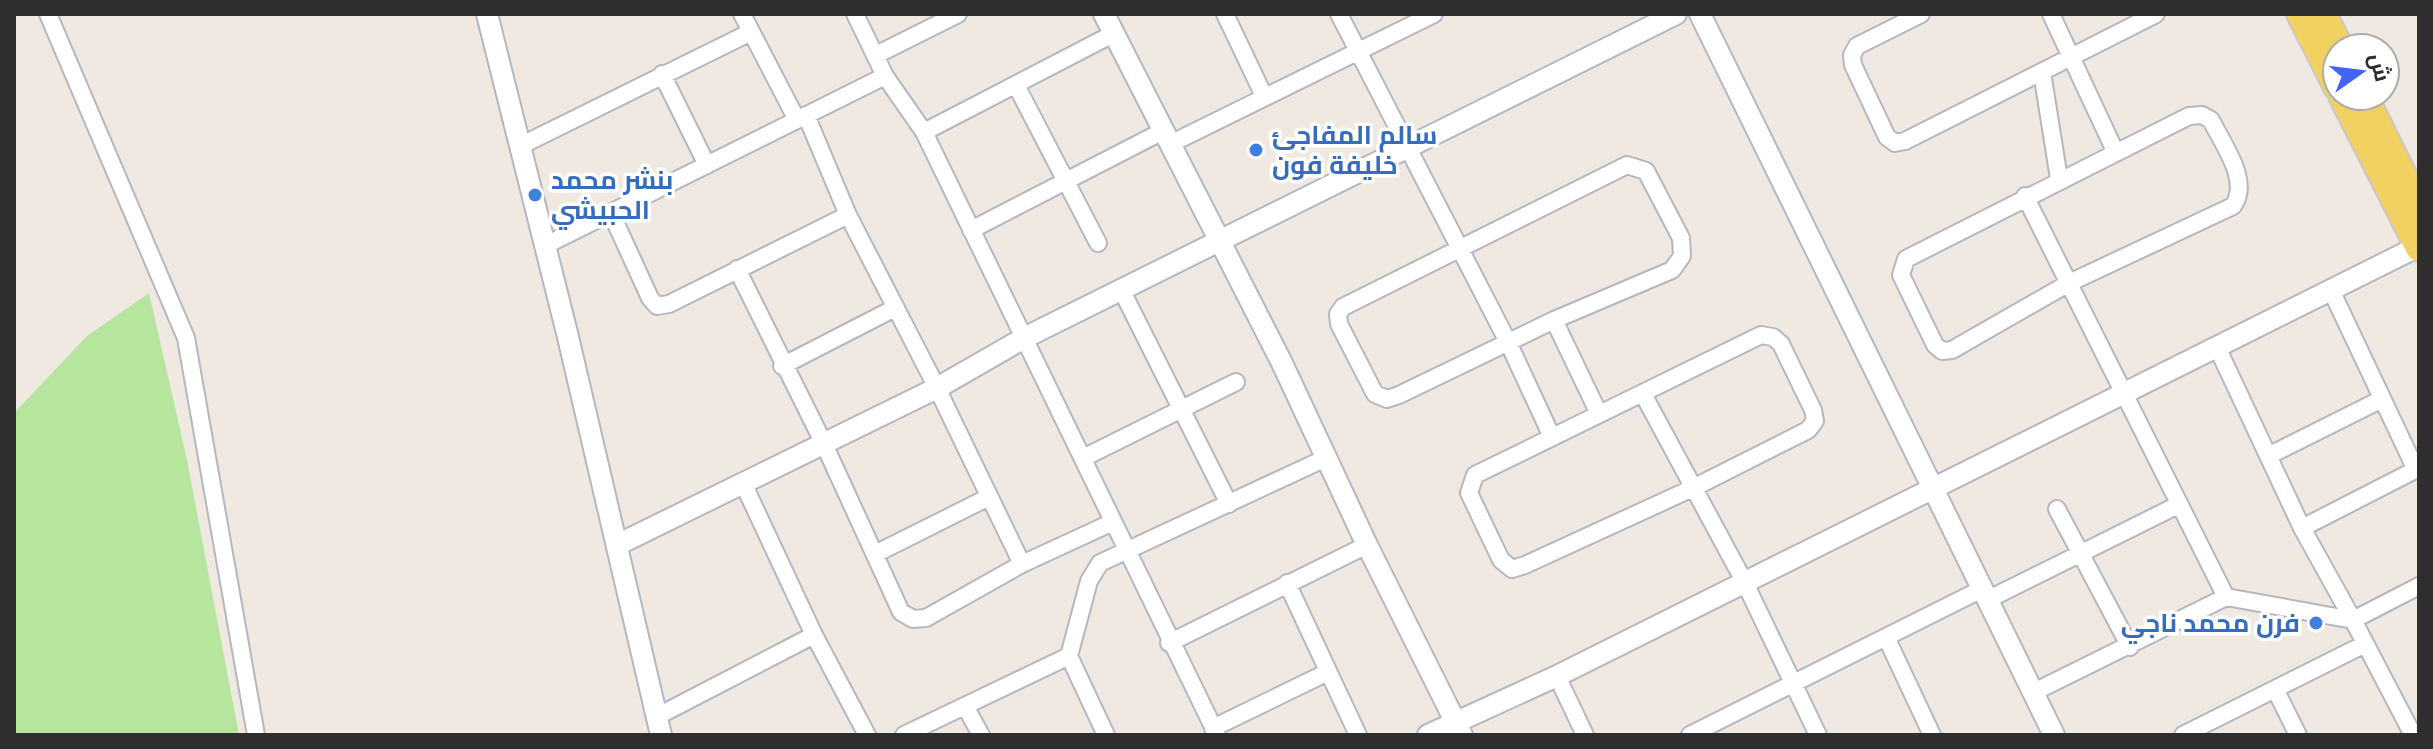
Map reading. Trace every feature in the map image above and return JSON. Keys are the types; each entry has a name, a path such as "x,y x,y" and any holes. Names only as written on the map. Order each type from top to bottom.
{"main road":[{"path":"2300,14 2321,55"},
{"path":"2323,14 2332,32"},
{"path":"2350,112 2419,247"},
{"path":"2372,112 2419,207"}],"street":[{"path":"48,14 186,338 256,735"},
{"path":"488,14 546,245 658,726 814,635"},
{"path":"742,14 802,118 1022,564"},
{"path":"855,14 885,76 924,132 1026,337 1169,643 1215,732 1328,672"},
{"path":"876,55 958,14"},
{"path":"1104,14 1221,241 1459,728"},
{"path":"1225,14 1264,96"},
{"path":"1339,14 1508,342 1552,437"},
{"path":"971,230 1066,182 1358,54 1434,14"},
{"path":"617,545 937,388 1026,337 1676,14"},
{"path":"1700,14 2054,735"},
{"path":"1921,14 1857,46 1852,55 1853,65 1887,137 1895,143 1905,141 2156,14"},
{"path":"2051,14 2115,151"},
{"path":"522,145 751,32"},
{"path":"924,132 1113,34"},
{"path":"2042,72 2059,179"},
{"path":"662,74 707,165"},
{"path":"546,245 885,76"},
{"path":"1016,85 1098,243"},
{"path":"2202,115 2211,120 2241,183 2240,196 2233,206 2069,283 1952,350 1942,351 1935,345 1901,275 1906,259 2059,179 2189,116 2202,115"},
{"path":"1627,165 1646,171 1681,238 1682,256 1672,270 1554,320 1387,399 1375,394 1339,324 1338,314 1343,307 1627,165"},
{"path":"2025,196 2226,597"},
{"path":"611,213 650,298 657,306 669,304 848,215"},
{"path":"1428,735 1459,728 1557,676 2419,247"},
{"path":"737,269 782,366 824,444 901,612 913,619 926,618 1022,564 1113,522"},
{"path":"2302,528 2417,469 2331,290"},
{"path":"1122,291 1229,504"},
{"path":"782,366 895,308"},
{"path":"1554,320 1599,414"},
{"path":"1761,335 1773,337 1781,344 1815,421 1808,430 1695,487 1512,569 1501,560 1469,493 1475,475 1643,394 1761,335"},
{"path":"2217,347 2302,528 2413,735"},
{"path":"1083,458 1236,382"},
{"path":"1643,394 1745,583 1818,735"},
{"path":"2268,456 2382,399"},
{"path":"1106,735 1069,656 1089,581 1100,563 1326,458"},
{"path":"743,483 814,635 867,735"},
{"path":"875,554 989,497"},
{"path":"1690,735 1886,637 2080,553 2178,505"},
{"path":"2057,509 2130,647"},
{"path":"1169,643 1367,545"},
{"path":"1287,583 1358,735"},
{"path":"2034,692 2226,597 2353,620 2419,586"},
{"path":"1886,637 1932,735"},
{"path":"2183,735 2363,645"},
{"path":"904,735 1069,656"},
{"path":"1557,676 1585,735"},
{"path":"2275,689 2298,735"},
{"path":"965,706 981,735"}],"green space":[{"path":"149,293 187,460 239,735 14,735 14,413 87,336"}],"place":[{"name":"سالم المفاجئ خليفة فون","path":"1256,150"},
{"name":"بنشر محمد الحبيشي","path":"535,195"},
{"name":"فرن محمد ناجي","path":"2316,623"}]}
